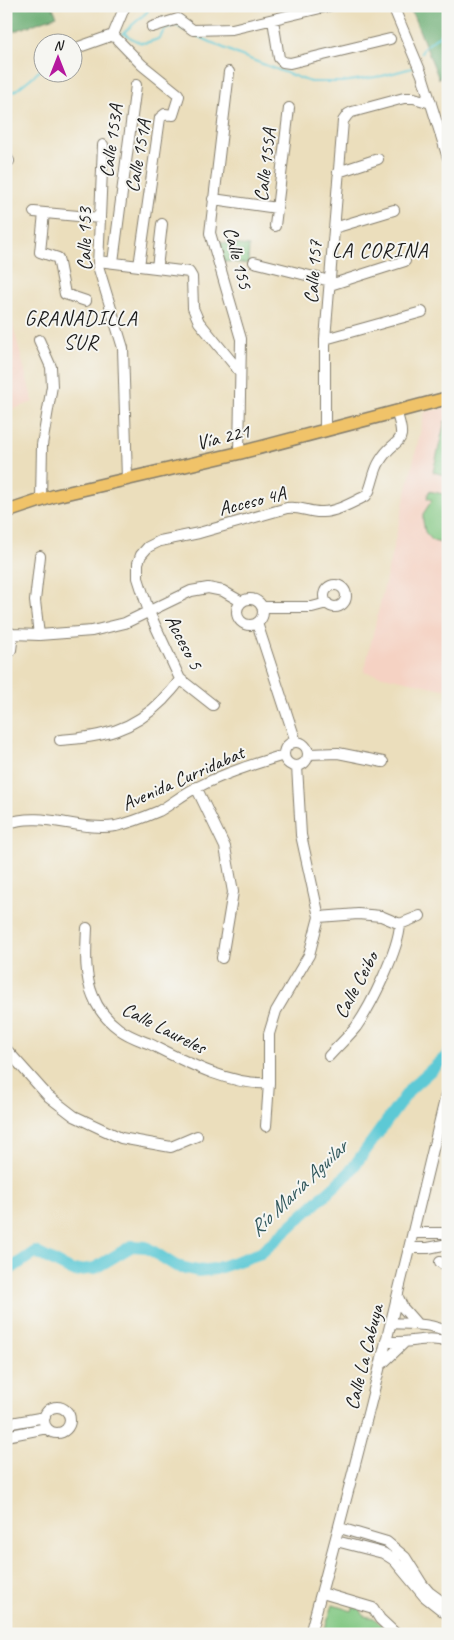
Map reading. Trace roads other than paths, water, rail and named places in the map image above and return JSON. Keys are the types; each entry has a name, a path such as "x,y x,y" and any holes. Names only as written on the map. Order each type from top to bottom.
{"main road":[{"name":"Vía 221","path":"6,512 41,500 91,487 239,453 448,398"}],"street":[{"path":"82,47 113,35 125,6"},
{"path":"152,27 178,19 193,30 232,29 329,6"},
{"path":"393,6 422,75 448,158"},
{"path":"273,20 279,58 283,62 290,63 390,39"},
{"name":"Calle 151A","path":"113,35 142,64 178,94 173,115 165,114 160,118 139,266"},
{"name":"Calle 155","path":"230,72 210,233 241,338 239,453"},
{"name":"Calle 153A","path":"113,262 136,85"},
{"name":"Calle 157","path":"324,430 325,339 342,126 346,117 352,112 404,98 431,102"},
{"name":"Calle 155A","path":"275,226 289,108"},
{"name":"Calle 153","path":"103,145 98,260 99,272 123,348 127,480"},
{"path":"338,172 378,159"},
{"path":"214,199 277,208"},
{"path":"334,228 394,210"},
{"path":"86,301 64,294 57,258 40,252 39,213 100,218"},
{"path":"157,268 162,224"},
{"path":"98,260 187,271 191,274 194,313 240,372"},
{"path":"254,262 330,283 404,262"},
{"path":"325,339 422,312"},
{"path":"39,340 51,367 52,386 42,445 41,500"},
{"name":"Acceso 4A","path":"149,612 138,578 138,564 141,555 148,547 160,541 199,533 287,508 295,507 315,512 329,511 366,496 370,492 379,462 400,440 402,428 396,411"},
{"path":"39,635 35,601 40,556"},
{"path":"6,656 11,650 10,633 39,635 92,631 125,622 191,591 208,588 224,591 242,602 254,600 262,607 263,614 257,623 244,624 238,618 237,609 242,602"},
{"path":"262,607 312,607 327,603"},
{"name":"Acceso 5","path":"149,612 180,679 213,705"},
{"path":"257,623 296,742"},
{"path":"60,740 90,738 116,731 140,720 153,710 176,686 180,679"},
{"path":"296,742 303,744 308,754 304,764 297,766 290,765 284,755 288,745 296,742"},
{"path":"308,754 338,753 382,762"},
{"name":"Avenida Curridabat","path":"6,824 14,820 33,818 93,827 115,826 137,820 159,810 196,787 240,768 284,755"},
{"path":"266,1126 269,1083 269,1034 276,1011 309,955 319,917 301,835 297,766"},
{"path":"196,787 225,847 233,892 222,958"},
{"path":"319,917 358,914 381,916 400,924 420,916"},
{"name":"Calle Ceibo","path":"329,1056 356,1027 380,983 399,935 400,924"},
{"name":"Calle Laureles","path":"87,928 86,964 92,996 104,1016 119,1030 227,1078 258,1084 269,1083"},
{"path":"6,1049 48,1096 74,1116 121,1138 171,1147 197,1136"},
{"name":"Calle La Cabuya","path":"310,1634 340,1528 414,1233 448,1087"},
{"path":"414,1233 444,1233 448,1235"},
{"path":"410,1248 428,1248 448,1244"},
{"path":"398,1297 406,1312 417,1324"},
{"path":"391,1322 440,1328 448,1332"},
{"path":"386,1341 404,1342 434,1338 448,1342"},
{"path":"380,1367 404,1342"},
{"path":"6,1436 47,1428 54,1432 62,1432 68,1427 70,1419 68,1412 61,1407 49,1410 45,1417 47,1428"},
{"path":"6,1424 45,1417"},
{"path":"344,1512 349,1524 358,1533"},
{"path":"340,1528 387,1542 396,1548 422,1584 448,1606"},
{"path":"336,1540 382,1553 394,1560 424,1596 448,1615"},
{"path":"332,1556 342,1549 354,1546"},
{"path":"322,1593 373,1608 380,1619 396,1634"}],"waterway":[{"path":"120,36 147,12 150,6"},
{"path":"124,33 137,42 145,43 160,38 164,30 175,25 184,30"},
{"path":"421,53 424,48 448,28"},
{"path":"193,34 239,55 310,82 342,82 382,76 412,68"},
{"path":"6,94 15,91 32,77"},
{"name":"Río María Aguilar","path":"6,1272 35,1252 73,1271 95,1268 132,1246 146,1247 176,1266 198,1271 215,1269 261,1253 349,1173 411,1088 448,1055"}],"district":[{"name":"LA CORINA","path":"380,250"},
{"name":"GRANADILLA SUR","path":"81,330"}]}
